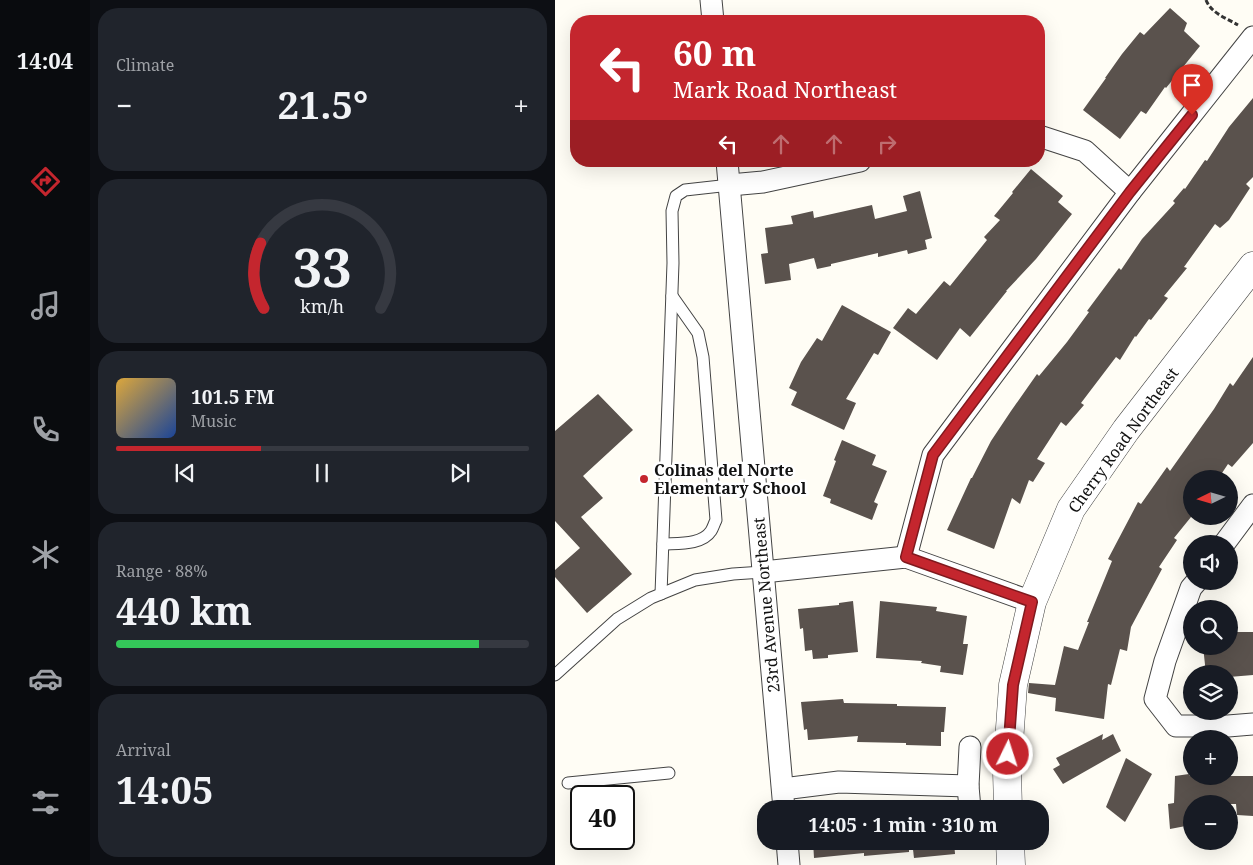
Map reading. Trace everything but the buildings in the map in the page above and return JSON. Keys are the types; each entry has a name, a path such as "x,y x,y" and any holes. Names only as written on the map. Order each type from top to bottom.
{"street":[{"path":"711,0 712,15"},
{"path":"906,557 933,455 1130,192 1246,31"},
{"path":"1045,138 1085,151 1130,192"},
{"name":"23rd Avenue Northeast","path":"728,167 783,799"},
{"path":"730,185 763,182 833,167"},
{"name":"Cherry Road Northeast","path":"1009,800 1007,771 1013,685 1032,602 1071,509 1127,430 1253,266"},
{"path":"1231,535 1253,505"},
{"path":"763,572 906,557 1032,602"},
{"path":"1190,590 1165,661 1155,699 1176,726 1253,724"},
{"path":"969,800 970,747"},
{"path":"783,799 839,782 968,786"},
{"path":"788,850 789,865"},
{"path":"1010,850 1011,865"}],"lane":[{"path":"661,594 673,263 672,211 676,196 685,190 730,185"},
{"path":"663,544 699,540 710,533 716,520 702,349 698,333 672,296"},
{"path":"555,675 617,619 651,598 695,580 733,574 763,572"},
{"path":"568,784 669,773"}],"path":[{"path":"1206,0 1213,11 1246,31"}],"place":[{"name":"Colinas del Norte Elementary School","path":"644,479"}],"route":[{"path":"1008,754 1013,685 1032,602 906,557 933,455 1130,192 1192,115"}]}
